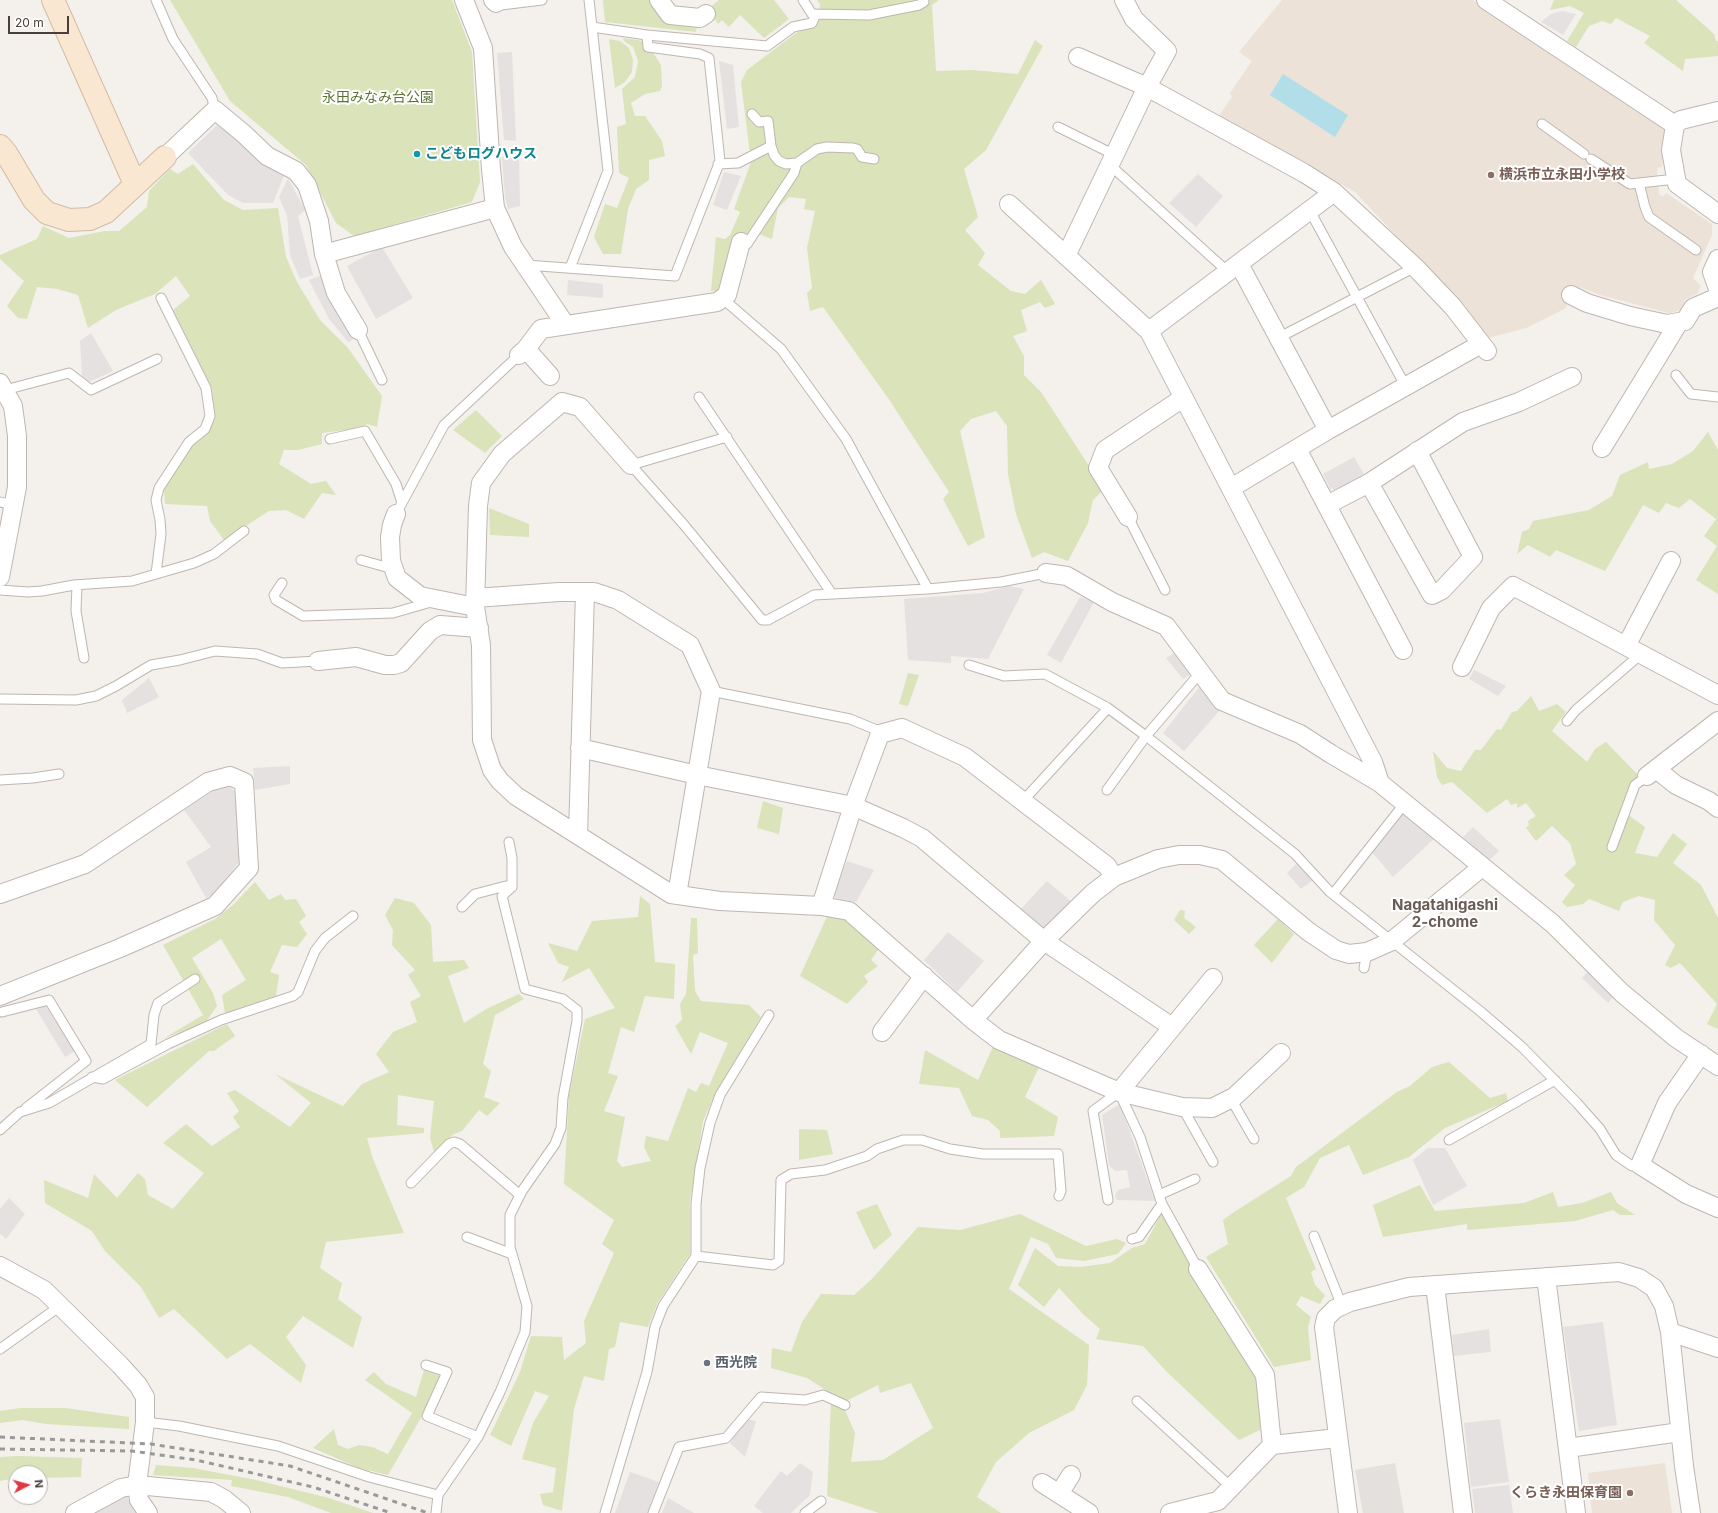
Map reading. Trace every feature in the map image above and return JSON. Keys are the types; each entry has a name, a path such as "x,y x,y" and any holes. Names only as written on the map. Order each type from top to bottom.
{"street":[{"path":"53,0 134,184"},
{"path":"464,0 483,48 495,208 513,247 565,324"},
{"path":"659,0 670,15 700,18 706,14"},
{"path":"1066,256 1147,87 1167,51 1134,19 1124,0"},
{"path":"1486,0 1675,125"},
{"path":"1078,57 1147,87 1304,173 1334,192 1415,267 1453,308 1484,348 1406,386 1328,430 1231,488"},
{"path":"0,146 6,153 34,200 47,213 68,220 90,219 106,212 134,184 215,110 244,134 267,156 296,171 307,185 319,220 324,254 336,293 358,330"},
{"path":"1718,111 1681,120 1675,125 1671,150 1677,184 1718,214"},
{"path":"1149,331 1334,192"},
{"path":"1009,204 1149,331 1373,762 1380,782"},
{"path":"324,254 495,208"},
{"path":"550,376 522,352 541,329 711,300 727,295 741,242"},
{"path":"1718,259 1712,272 1718,288"},
{"path":"1233,268 1278,338 1328,430"},
{"path":"1571,295 1587,303 1630,316 1667,324 1685,321 1693,308 1718,297"},
{"path":"1602,448 1680,322"},
{"path":"1327,505 1369,483 1463,422 1572,378"},
{"path":"0,577 7,504 17,487 17,436 13,406 2,386"},
{"path":"631,465 580,407 563,396 502,454 481,483 478,506 475,603 481,645 482,740 492,770 500,782 516,796 671,894 720,901 821,906 849,910 973,1020 999,1040 1119,1092 1144,1100 1182,1107 1212,1108 1231,1099 1281,1053"},
{"path":"1128,518 1098,468 1105,450 1183,398"},
{"path":"1297,449 1403,650"},
{"path":"1369,483 1432,596 1442,590 1473,557 1417,451"},
{"path":"399,508 392,525 390,537 391,561 397,578 420,596 439,600 475,603 594,592 618,600 690,645 710,691 677,895"},
{"path":"1633,650 1671,561"},
{"path":"1046,572 1067,576 1112,602 1167,622 1200,673 1222,701 1300,734 1331,754 1380,782 1553,924 1622,993 1676,1038 1718,1066"},
{"path":"1462,667 1491,608 1513,586 1718,695"},
{"path":"578,835 585,592"},
{"path":"318,660 356,657 385,665 394,665 401,663 430,632 440,625 479,628"},
{"path":"1718,721 1651,772 1709,801 1718,808"},
{"path":"821,906 853,806 880,734 902,728 965,757 1107,866 1114,877"},
{"path":"580,748 697,775 853,806 922,838 1044,941 1172,1027"},
{"path":"0,894 86,864 208,782 230,776 244,782 249,868 215,906 120,948 1,1004"},
{"path":"973,1020 1044,941 1093,893 1114,877 1158,859 1179,855 1200,855 1222,860 1309,932 1336,950 1366,960 1392,941 1482,867"},
{"path":"882,1032 924,976"},
{"path":"1119,1092 1213,978"},
{"path":"1701,1054 1667,1103 1640,1165 1686,1194 1718,1208"},
{"path":"0,1266 44,1290 120,1365 138,1385 145,1397 145,1422 137,1485 139,1500 148,1513"},
{"path":"1198,1269 1265,1375 1272,1445"},
{"path":"1348,1513 1324,1327 1326,1318 1335,1309 1350,1302 1409,1287 1619,1272 1639,1278 1654,1288 1664,1306 1670,1332 1680,1432 1691,1513"},
{"path":"1546,1277 1576,1513"},
{"path":"1435,1285 1463,1513"},
{"path":"1670,1332 1718,1348"},
{"path":"1568,1448 1680,1432"},
{"path":"1170,1513 1218,1501 1272,1445 1338,1438"},
{"path":"1059,1494 1071,1475"},
{"path":"1042,1483 1089,1513"},
{"path":"75,1513 121,1488 137,1485 211,1492 224,1499 241,1513"}],"lane":[{"path":"156,0 173,39 212,98 215,110"},
{"path":"496,2 542,0"},
{"path":"570,268 608,171 589,0"},
{"path":"803,0 812,14 869,15 919,5 924,2"},
{"path":"592,27 647,35 766,47 793,27 812,23 816,14"},
{"path":"526,265 675,276 718,164 709,58 700,54 648,47 647,35"},
{"path":"752,114 759,122 768,121 771,146 774,155 779,161 786,164 797,163 817,149 827,147 857,149 862,157 874,159"},
{"path":"1542,124 1630,184 1676,179"},
{"path":"1058,127 1112,160 1233,268"},
{"path":"718,164 738,163 771,146"},
{"path":"741,242 747,244 794,174 797,163"},
{"path":"1639,184 1649,217 1696,250"},
{"path":"1310,210 1406,386"},
{"path":"1278,338 1415,267"},
{"path":"156,574 161,534 156,500 159,488 188,442 205,429 210,416 206,388 161,298"},
{"path":"711,300 782,349 837,426 857,459 928,589"},
{"path":"358,330 382,380"},
{"path":"399,508 444,426 522,352"},
{"path":"2,386 69,372 91,390 157,359"},
{"path":"1676,375 1691,394 1718,397"},
{"path":"699,397 832,594"},
{"path":"330,439 365,431 396,484 399,508"},
{"path":"727,437 631,465 685,526 762,620 768,620 814,595 928,589 1001,582 1046,572"},
{"path":"1128,518 1165,590"},
{"path":"0,590 28,592 77,585 132,581 194,563 214,554 244,531"},
{"path":"361,560 394,569"},
{"path":"282,583 274,595 276,600 303,616 393,613 439,600"},
{"path":"77,585 76,611 84,658"},
{"path":"1567,721 1633,650"},
{"path":"0,699 76,700 96,696 151,665 180,660 215,651 257,654 282,663 318,660"},
{"path":"969,665 1004,676 1045,674 1108,708 1146,736 1295,854 1333,894 1492,1021 1522,1047 1578,1103 1600,1129 1616,1155 1632,1166 1640,1165"},
{"path":"1107,790 1146,736 1200,673"},
{"path":"710,691 850,719 884,733"},
{"path":"1022,802 1108,708"},
{"path":"1612,847 1635,785 1651,772"},
{"path":"0,780 33,778 59,774"},
{"path":"1333,894 1405,803"},
{"path":"436,1513 438,1495 478,1437 510,1371 525,1332 527,1306 512,1254 510,1215 520,1195 555,1144 561,1128 563,1098 577,1021 577,1010 563,999 525,989 502,896 512,887 512,858 509,842"},
{"path":"462,907 475,894 506,886 512,887"},
{"path":"92,1077 103,1080 168,1044 221,1020 293,996 298,992 315,950 325,938 353,916"},
{"path":"20,1112 49,1103 151,1044 154,1015 158,1004 195,979"},
{"path":"0,1130 20,1112 86,1061 49,1000 1,1004"},
{"path":"605,1513 647,1372 655,1327 663,1306 696,1256 696,1204 700,1168 710,1124 720,1095 769,1015"},
{"path":"1449,1140 1555,1080"},
{"path":"1108,1200 1093,1111 1119,1092 1140,1136 1160,1199 1198,1269"},
{"path":"1231,1099 1254,1139"},
{"path":"1182,1107 1213,1162"},
{"path":"696,1256 773,1265 779,1261 781,1180 791,1174 825,1170 867,1156 877,1149 903,1140 922,1140 950,1149 983,1154 1058,1154 1059,1196"},
{"path":"411,1183 449,1144 454,1142 460,1144 520,1195"},
{"path":"1132,1239 1139,1237 1160,1199 1195,1179"},
{"path":"467,1236 512,1254"},
{"path":"1314,1236 1342,1306"},
{"path":"0,1349 60,1306"},
{"path":"426,1365 447,1372 427,1416 478,1437"},
{"path":"653,1513 679,1446 726,1438 761,1398 805,1400 823,1395 845,1405"},
{"path":"1137,1401 1231,1486"},
{"path":"145,1422 179,1426 278,1446 369,1477 438,1495"},
{"path":"805,1513 821,1501"}],"shaded area":[{"name":"横浜市立永田小学校","path":"1282,0 1473,0 1598,79 1661,124 1667,135 1662,167 1657,168 1659,194 1663,196 1666,193 1712,224 1712,235 1693,278 1701,286 1697,294 1686,299 1681,310 1669,313 1600,295 1574,285 1566,308 1526,328 1488,338 1454,297 1355,192 1292,156 1216,120 1232,97 1230,93 1252,61 1239,52"},
{"path":"1562,11 1576,14 1563,35 1541,22 1551,14"},
{"path":"512,52 516,141 504,140 497,53"},
{"path":"719,61 733,65 739,127 727,129"},
{"path":"217,125 285,173 273,203 243,203 228,195 188,153"},
{"path":"502,157 519,157 520,206 508,209 505,197"},
{"path":"724,172 741,176 727,210 713,205"},
{"path":"1198,174 1223,196 1196,227 1169,203"},
{"path":"288,178 305,210 298,216 313,275 300,279 290,255 287,216 279,197"},
{"path":"382,247 413,298 376,319 347,266"},
{"path":"322,275 356,335 349,343 329,319 309,280"},
{"path":"568,280 603,284 603,298 567,295"},
{"path":"91,333 113,371 89,382 82,376 80,341"},
{"path":"1354,457 1365,476 1335,490 1330,488 1323,474"},
{"path":"1009,586 1024,589 988,659 951,656 951,663 908,660 904,599 983,593"},
{"path":"1080,597 1094,602 1061,663 1047,655"},
{"path":"1176,652 1192,673 1183,679 1166,658"},
{"path":"1474,670 1506,686 1498,696 1469,679"},
{"path":"149,678 159,697 127,713 122,700"},
{"path":"1200,686 1220,710 1184,751 1163,733"},
{"path":"290,766 290,784 255,790 253,768"},
{"path":"227,785 236,792 240,861 213,895 206,898 186,862 211,847 184,810 221,786"},
{"path":"1405,811 1436,837 1393,877 1372,852"},
{"path":"1473,827 1499,851 1488,861 1463,837"},
{"path":"847,861 874,870 856,902 836,898 832,891"},
{"path":"1297,863 1313,880 1301,889 1287,873"},
{"path":"1047,881 1072,902 1051,928 1039,927 1020,910"},
{"path":"948,932 984,961 957,992 924,960"},
{"path":"1590,969 1616,994 1608,1003 1582,978"},
{"path":"45,1005 75,1051 65,1057 36,1009"},
{"path":"1120,1104 1155,1201 1117,1200 1115,1195 1118,1190 1130,1187 1127,1170 1115,1171 1109,1165 1102,1115"},
{"path":"1428,1148 1445,1148 1467,1186 1433,1205 1413,1160"},
{"path":"9,1198 25,1214 6,1239 0,1234 0,1209"},
{"path":"1603,1322 1617,1425 1579,1431 1563,1327"},
{"path":"1489,1329 1491,1352 1454,1356 1452,1335"},
{"path":"746,1419 756,1421 745,1457 730,1443"},
{"path":"1500,1419 1509,1482 1471,1487 1464,1423"},
{"path":"800,1463 813,1472 810,1495 791,1513 763,1513 754,1506 781,1471 787,1476"},
{"path":"1395,1463 1404,1513 1363,1513 1355,1470"},
{"name":"くらき永田保育園","path":"1665,1463 1672,1513 1592,1513 1588,1473"},
{"path":"630,1472 659,1482 648,1513 615,1513"},
{"path":"1509,1485 1513,1513 1475,1513 1472,1489"},
{"path":"124,1492 137,1513 88,1513"},
{"path":"668,1498 694,1513 662,1513"}],"green space":[{"name":"永田みなみ台公園","path":"170,0 452,0 472,52 480,182 472,202 354,236 336,223 306,165 230,101"},
{"path":"603,0 649,0 660,17 697,26 696,32 605,22"},
{"path":"719,0 774,0 789,19 764,38 740,15 729,27 722,20 718,24 708,9"},
{"path":"817,0 939,0 932,5 936,71 972,70 1018,74 1035,40 1043,46 986,150 964,169 978,217 965,230 985,253 978,265 1011,291 1025,294 1041,280 1055,304 1045,308 1040,302 1021,310 1027,331 1013,336 1024,356 1024,375 1041,392 1104,489 1093,500 1088,523 1068,561 1044,552 1032,558 1016,514 1008,474 1007,426 996,411 971,419 960,431 985,537 968,546 943,499 949,492 888,398 823,307 810,311 807,293 812,288 807,248 815,211 804,209 806,199 789,197 778,208 772,239 751,231 724,290 711,291 716,237 725,239 730,235 740,212 734,209 751,162 741,82 747,70 796,33 818,24 820,4"},
{"path":"1554,0 1676,0 1714,34 1716,41 1718,41 1718,56 1685,59 1683,71 1644,43 1650,36 1616,18 1611,24 1602,21 1589,26 1576,47 1567,41 1584,13 1570,6 1550,10"},
{"path":"623,38 644,41 646,51 652,51 661,65 662,86 660,91 645,94 631,103 635,116 645,116 662,141 665,156 649,160 649,180 636,189 628,209 621,254 603,254 594,237 605,204 617,208 629,178 619,173 617,127 626,124 622,89 635,77 638,61 633,47 624,41"},
{"path":"609,39 620,41 629,48 633,60 632,72 625,82 615,88"},
{"path":"193,164 224,200 243,210 278,208 286,257 297,282 320,320 348,348 382,396 377,427 367,424 362,428 322,433 322,444 298,450 284,450 279,464 311,484 326,481 336,495 322,493 304,519 286,510 269,511 224,540 210,521 207,506 165,504 164,487 192,446 208,433 215,419 212,388 173,310 190,296 176,276 155,294 116,310 88,328 78,295 57,289 37,287 27,319 18,318 7,306 24,281 0,259 0,255 37,239 43,226 69,238 105,231 119,231 147,207 149,191 170,169 178,174"},
{"path":"476,410 502,436 485,453 453,430"},
{"path":"1708,432 1718,450 1718,594 1696,580 1717,546 1704,536 1716,519 1690,499 1679,508 1666,503 1659,513 1643,505 1605,571 1556,550 1550,557 1528,545 1517,554 1522,532 1529,529 1533,521 1589,510 1612,496 1620,475 1648,462 1649,469 1672,464 1693,451"},
{"path":"489,508 529,524 529,537 490,535"},
{"path":"908,673 919,675 908,706 899,704"},
{"path":"1531,696 1539,711 1557,704 1566,712 1552,731 1587,762 1595,749 1606,742 1639,776 1631,783 1620,809 1645,827 1635,853 1657,857 1673,833 1687,844 1673,863 1701,885 1718,918 1718,1029 1707,1024 1717,1004 1680,963 1671,968 1665,965 1675,945 1654,920 1655,900 1639,896 1623,902 1619,911 1589,899 1583,904 1567,907 1562,902 1575,885 1564,875 1576,864 1570,843 1552,826 1536,841 1526,828 1529,825 1528,821 1536,816 1526,803 1517,808 1517,803 1511,805 1507,799 1487,813 1452,782 1442,785 1437,777 1433,751 1447,768 1461,771 1475,750 1481,750 1497,729 1501,730 1512,712 1517,711"},
{"path":"763,801 783,808 779,834 757,828"},
{"path":"255,882 269,900 281,894 285,900 296,899 306,916 299,922 307,934 297,947 282,945 270,972 279,975 276,996 225,1013 222,995 246,980 221,939 192,958 213,993 217,1006 205,1023 164,1038 203,1015 163,945 215,919 233,905"},
{"path":"640,896 650,904 655,962 675,964 674,999 645,996 634,1032 621,1027 608,1073 618,1076 604,1111 625,1117 617,1161 622,1167 651,1161 644,1147 646,1136 668,1141 688,1088 696,1092 701,1083 709,1086 728,1043 700,1032 691,1054 675,1026 682,1020 680,1004 686,994 691,918 697,918 698,953 693,955 695,991 701,1001 749,1005 761,1017 716,1092 703,1121 690,1201 690,1254 657,1304 648,1327 620,1322 615,1347 609,1349 604,1381 584,1376 574,1409 562,1511 543,1505 540,1494 553,1492 556,1468 522,1459 533,1423 549,1396 535,1391 511,1446 490,1435 520,1372 531,1336 562,1337 564,1360 586,1343 584,1321 614,1253 602,1244 614,1220 564,1184 569,1095 585,1019 615,1008 589,968 562,982 569,967 558,963 548,943 577,951 592,921 638,917"},
{"path":"395,898 414,903 431,925 433,962 464,960 469,968 448,976 464,1023 488,1008 519,994 524,999 495,1015 483,1064 491,1071 484,1097 500,1103 487,1116 479,1110 462,1131 454,1134 434,1152 430,1138 434,1101 398,1095 397,1125 424,1128 424,1133 367,1138 373,1159 404,1233 326,1242 320,1268 342,1283 338,1299 362,1317 353,1348 303,1316 286,1337 306,1365 301,1383 250,1344 227,1359 174,1309 159,1318 141,1287 105,1251 92,1231 45,1203 44,1180 88,1198 94,1174 117,1198 138,1173 145,1179 148,1195 173,1209 204,1173 163,1143 186,1124 212,1146 240,1127 233,1117 239,1111 227,1093 235,1090 290,1127 311,1103 275,1074 343,1106 362,1084 389,1072 376,1054 393,1032 417,1022 410,1002 421,996 408,975 415,970 392,945 393,930 385,915"},
{"path":"1180,910 1185,911 1184,918 1196,927 1189,934 1174,920"},
{"path":"829,912 849,915 881,946 871,960 878,966 864,976 868,982 847,1004 800,976"},
{"path":"1278,919 1294,934 1272,963 1254,945"},
{"path":"227,1024 235,1036 214,1051 209,1051 147,1107 115,1080"},
{"path":"995,1042 1040,1065 1025,1097 1058,1117 1054,1136 1000,1138 1000,1131 988,1120 972,1116 959,1088 919,1084 925,1050 978,1080"},
{"path":"1449,1062 1490,1098 1506,1093 1508,1101 1445,1128 1409,1157 1363,1175 1349,1145 1320,1158 1304,1187 1286,1198 1316,1269 1311,1272 1315,1285 1325,1295 1320,1304 1301,1296 1296,1305 1311,1317 1308,1327 1311,1360 1274,1367 1206,1257 1228,1244 1223,1220 1291,1176 1296,1167 1397,1092 1410,1086 1432,1067"},
{"path":"799,1129 827,1130 833,1154 799,1160"},
{"path":"1420,1185 1435,1211 1524,1203 1553,1192 1558,1207 1582,1203 1611,1192 1617,1203 1635,1215 1620,1215 1613,1210 1575,1221 1467,1230 1467,1224 1383,1237 1373,1205"},
{"path":"877,1204 892,1235 874,1250 856,1212"},
{"path":"1163,1211 1189,1264 1261,1378 1263,1414 1260,1430 1239,1440 1167,1372 1143,1346 1096,1339 1100,1329 1083,1314 1059,1288 1044,1307 1018,1285 1035,1248 1058,1266 1080,1267 1110,1263 1132,1248 1145,1244"},
{"path":"1020,1214 1086,1246 1117,1239 1126,1243 1118,1254 1084,1261 1056,1258 1048,1244 1031,1237 1009,1289 1089,1345 1087,1385 1074,1410 1029,1433 996,1462 977,1497 1001,1513 879,1513 827,1496 831,1402 844,1408 855,1433 851,1462 883,1460 933,1428 911,1383 880,1393 878,1385 844,1402 807,1378 771,1368 772,1348 791,1352 802,1322 821,1294 854,1295 872,1279 918,1227 960,1230"},
{"path":"424,1370 440,1376 422,1416 388,1475 359,1468 313,1448 334,1429 338,1445 348,1449 359,1445 372,1447 388,1454 412,1413 365,1380 374,1372 386,1384 416,1397"},
{"path":"20,1408 65,1408 129,1417 129,1429 46,1424 23,1420 0,1423 0,1411"},
{"path":"18,1456 82,1458 81,1477 48,1478 48,1465 8,1465 8,1480 0,1481 0,1457"},
{"path":"156,1465 193,1468 256,1480 329,1498 373,1513 331,1513 288,1497 231,1486 232,1480 153,1475"}],"water":[{"path":"1283,74 1348,115 1335,137 1270,95"}],"railway":[{"path":"0,1437 151,1444 290,1466 428,1513"},
{"path":"0,1449 132,1451 196,1460 313,1487 391,1513"}],"place":[{"name":"こどもログハウス","path":"417,154"},
{"name":"横浜市立永田小学校","path":"1491,175"},
{"name":"西光院","path":"707,1363"},
{"name":"くらき永田保育園","path":"1630,1493"}],"district":[{"name":"Nagatahigashi 2-chome","path":"1445,914"}]}
